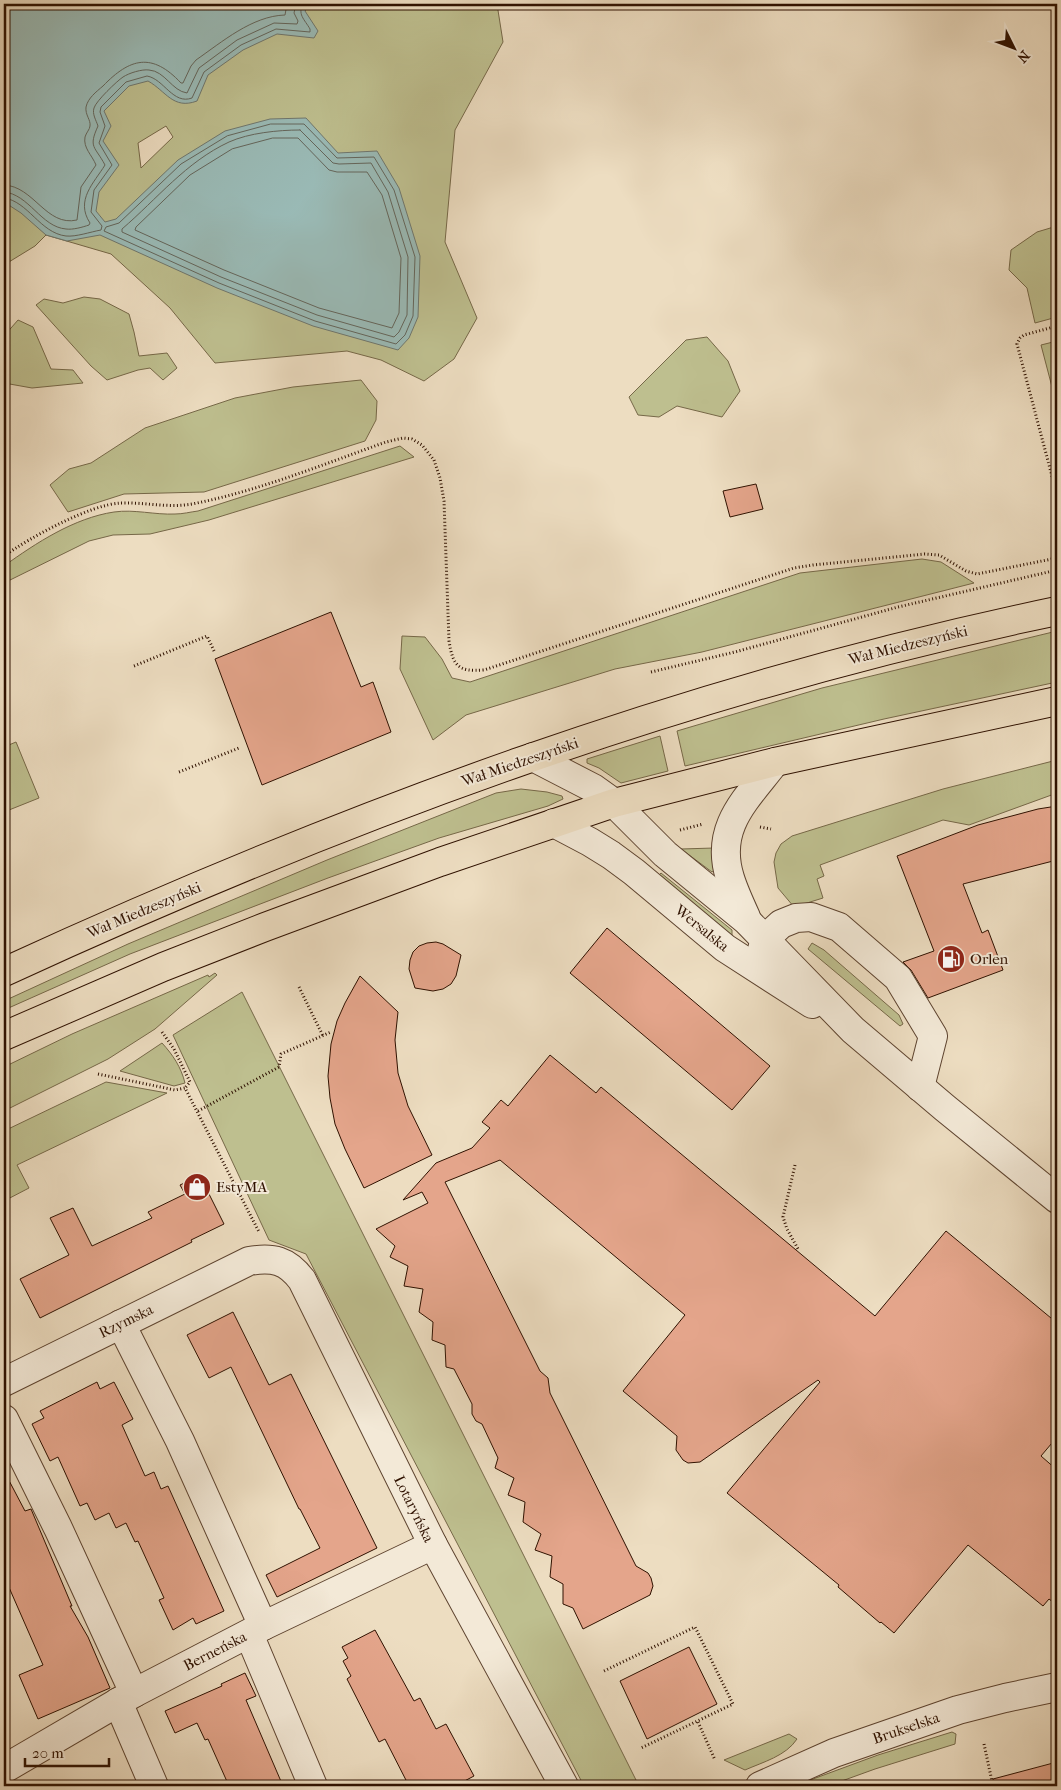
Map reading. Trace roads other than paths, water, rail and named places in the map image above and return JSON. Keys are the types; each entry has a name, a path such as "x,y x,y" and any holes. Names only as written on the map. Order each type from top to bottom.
{"main road":[{"name":"Wał Miedzeszyński","path":"4,972 79,937 272,855 412,800 532,756 768,681 895,647 1057,611"},
{"path":"4,1036 154,971 256,931 358,892 554,822 614,803 775,762 1057,700"}],"street":[{"name":"Wersalska","path":"532,756 593,788 614,803 665,854 756,930 853,1030 1057,1199"},
{"name":"Wersalska","path":"756,930 729,878 725,854 726,838 731,822 775,762"},
{"name":"Wersalska","path":"554,822 590,842 618,861 725,948 853,1030"},
{"path":"757,968 756,930 796,918 810,918 839,927 898,978 933,1036 920,1087"},
{"name":"Rzymska","path":"4,1382 121,1324 261,1260"},
{"name":"Lotaryńska","path":"261,1260 285,1264 295,1271 302,1280 432,1545 564,1786"},
{"path":"121,1324 180,1441 256,1630 313,1786"},
{"path":"4,1419 58,1528 126,1697 154,1786"},
{"name":"Berneńska","path":"4,1769 126,1697 256,1630 432,1545"},
{"name":"Brukselska","path":"760,1786 834,1753 958,1710 1057,1687"}],"water":[{"path":"4,4 310,4 305,11 318,31 314,38 277,34 243,50 208,75 197,101 182,103 176,101 148,81 129,86 104,111 111,126 103,141 119,165 99,192 96,211 105,222 116,219 178,160 225,131 270,119 306,118 338,153 377,151 399,188 420,256 418,317 409,338 398,350 313,326 217,288 100,235 67,241 46,235 21,213 4,202"}],"place":[{"name":"Orlen","path":"951,959"},
{"name":"EstyMA","path":"197,1187"}]}
